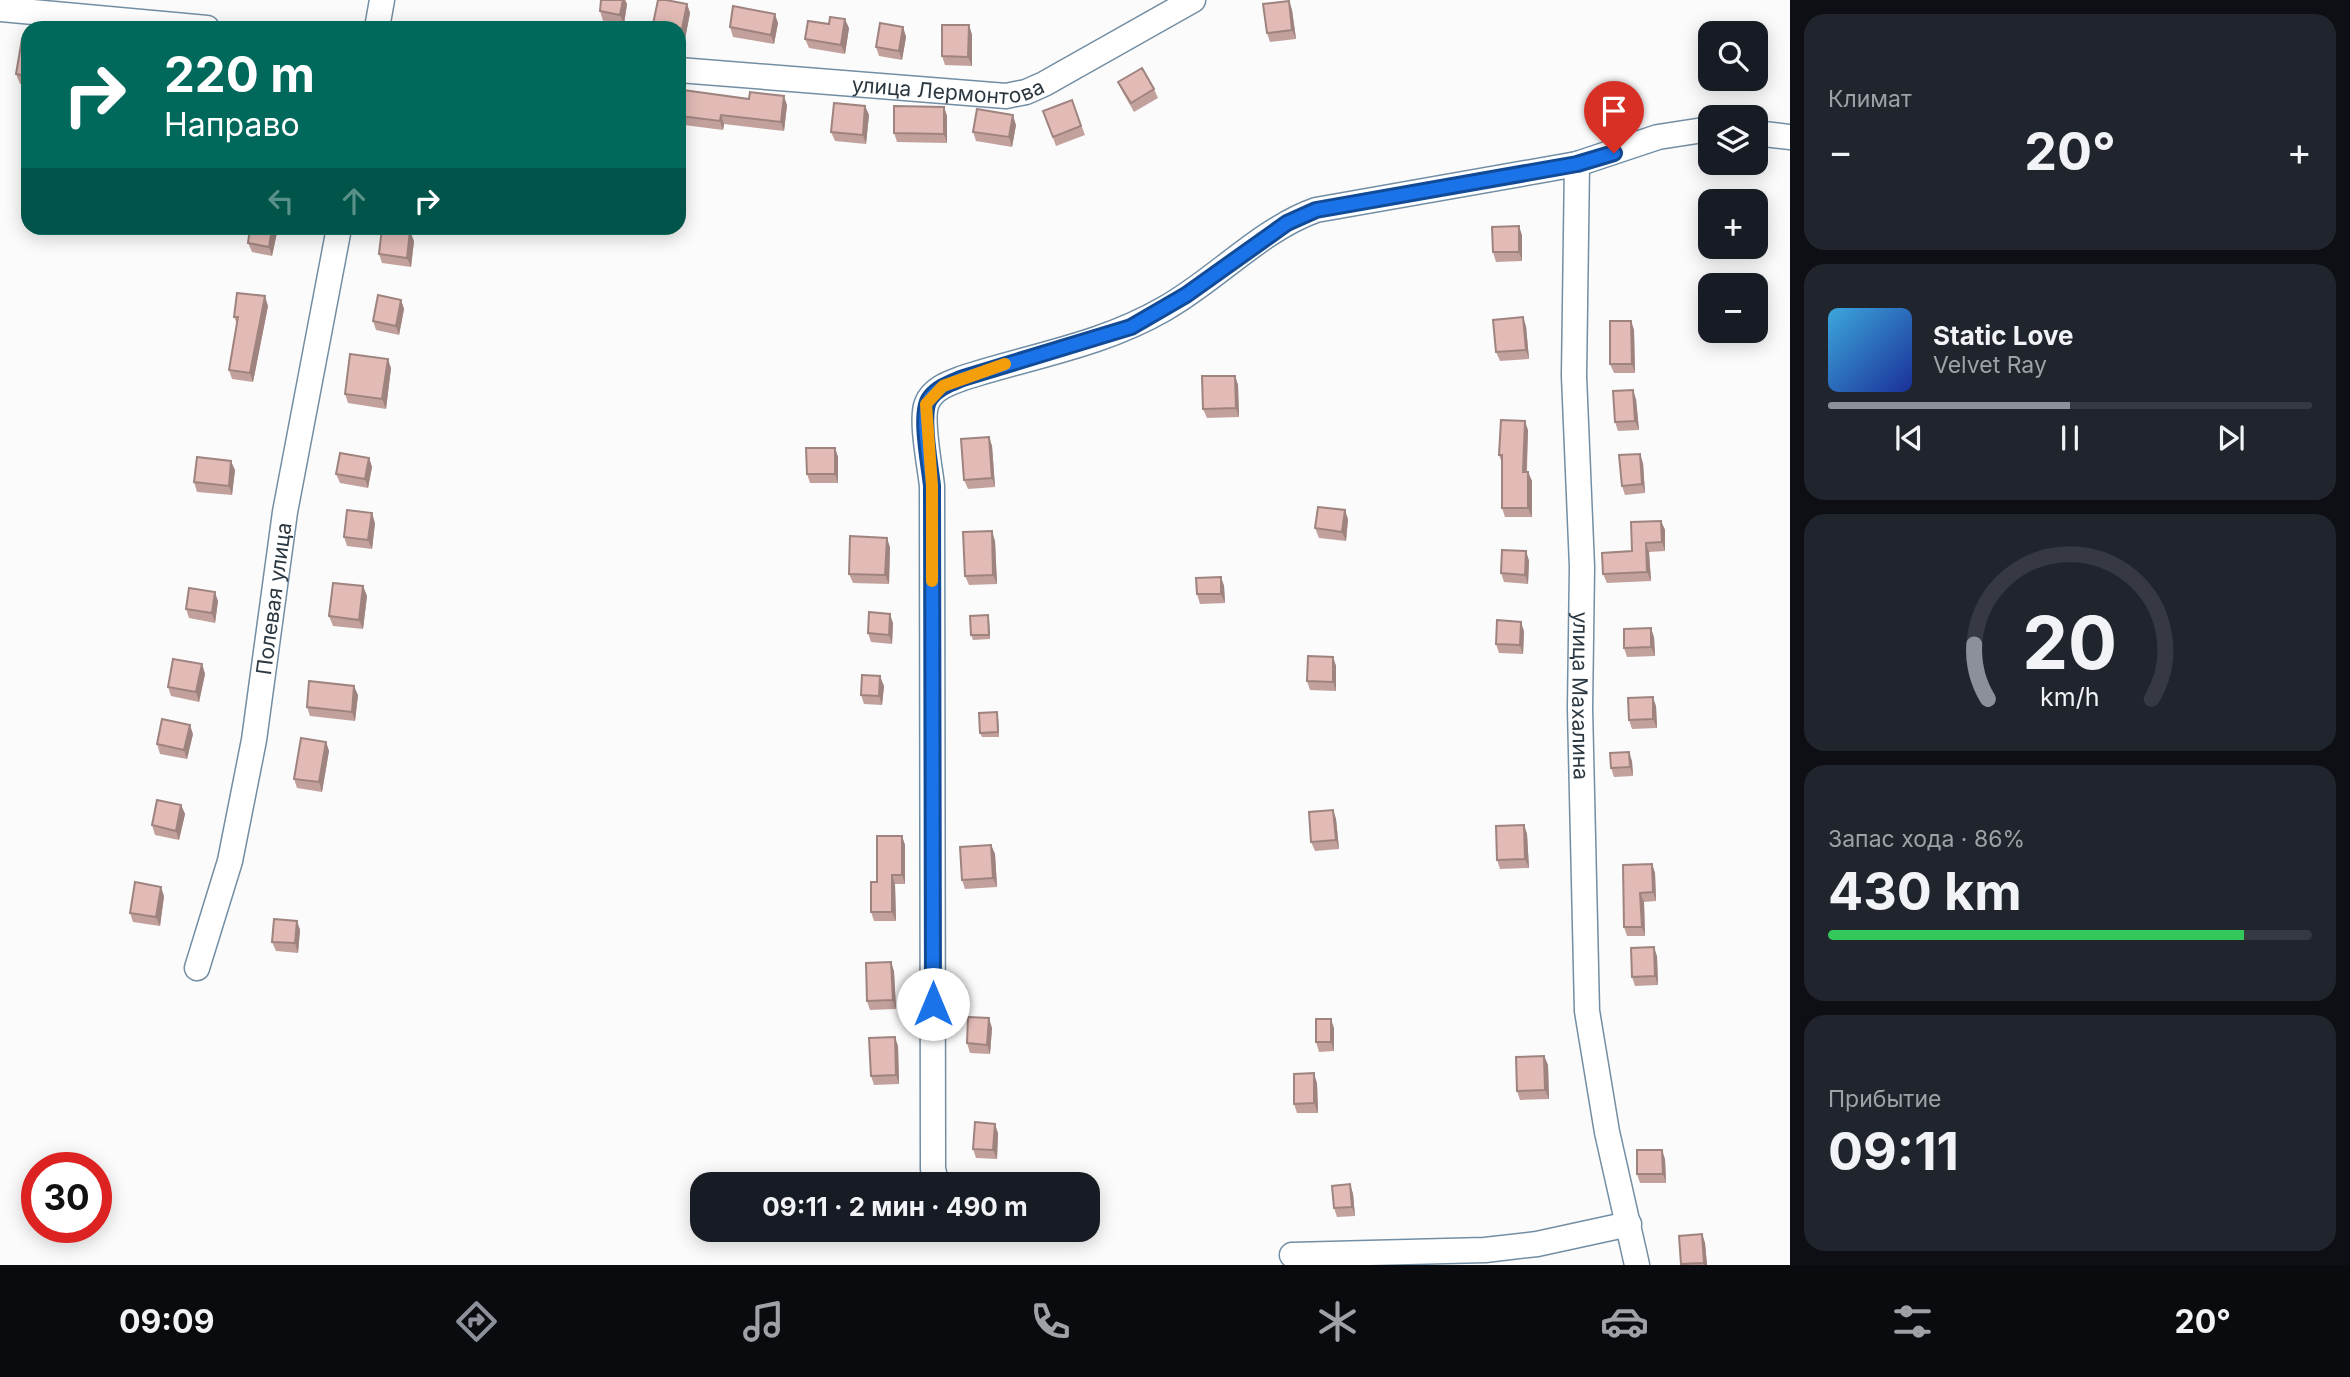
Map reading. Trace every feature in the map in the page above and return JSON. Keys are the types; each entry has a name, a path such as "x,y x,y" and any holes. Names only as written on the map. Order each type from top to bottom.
{"street":[{"path":"378,21 382,0"},
{"name":"улица Лермонтова","path":"686,71 1006,96 1026,92 1044,84 1193,0"},
{"path":"0,9 131,21"},
{"path":"934,1172 932,486 925,414 930,398 943,386 963,378 1131,327 1167,308 1303,215 1577,164 1658,137 1698,131"},
{"path":"1768,134 1790,137"},
{"name":"улица Махалина","path":"1577,164 1574,376 1582,567 1580,708 1587,1011 1607,1132 1637,1265"},
{"name":"Полевая улица","path":"197,968 230,861 254,740 285,512 338,235"},
{"path":"1292,1255 1485,1250 1537,1244 1629,1224"}],"building":[{"path":"601,0 623,0 620,15 600,11"},
{"path":"658,0 687,4 684,21 654,21"},
{"path":"1289,1 1292,30 1267,33 1263,4"},
{"path":"733,6 775,14 771,35 730,27"},
{"path":"830,17 845,19 841,45 805,39 808,21 829,24"},
{"path":"880,23 903,27 899,51 876,47"},
{"path":"942,25 969,25 968,57 942,56"},
{"path":"21,45 21,75 16,74"},
{"path":"1142,68 1154,89 1131,103 1118,82"},
{"path":"686,90 749,99 750,92 784,96 781,122 721,115 720,121 686,117"},
{"path":"1072,100 1081,126 1053,137 1043,111"},
{"path":"834,103 865,106 863,135 831,132"},
{"path":"894,106 944,107 944,134 894,133"},
{"path":"977,109 1013,115 1009,137 973,132"},
{"path":"1519,226 1519,252 1493,252 1492,227"},
{"path":"249,235 271,235 269,247 248,243"},
{"path":"381,235 410,235 407,258 379,254"},
{"path":"237,293 265,296 250,373 229,370 238,317 234,317"},
{"path":"378,295 401,300 396,326 373,321"},
{"path":"1523,317 1526,350 1496,352 1493,320"},
{"path":"1610,321 1631,321 1632,364 1610,364"},
{"path":"350,354 388,359 382,399 345,394"},
{"path":"1202,376 1235,376 1236,408 1203,409"},
{"path":"1633,390 1635,421 1615,422 1613,391"},
{"path":"1501,420 1525,421 1523,472 1528,472 1528,508 1502,508 1502,455 1499,455"},
{"path":"989,437 992,478 964,480 961,439"},
{"path":"806,448 835,448 835,474 807,474"},
{"path":"340,453 369,458 365,479 336,474"},
{"path":"1640,454 1642,484 1622,486 1619,455"},
{"path":"197,457 231,461 229,486 194,482"},
{"path":"1318,507 1345,510 1342,532 1315,528"},
{"path":"347,510 372,513 368,540 344,537"},
{"path":"1661,521 1662,542 1646,543 1647,572 1603,574 1602,553 1632,551 1631,522"},
{"path":"992,531 993,575 965,576 963,532"},
{"path":"850,536 887,538 885,575 849,574"},
{"path":"1502,550 1526,551 1525,575 1501,573"},
{"path":"1221,577 1221,594 1197,594 1196,578"},
{"path":"333,583 363,586 359,620 329,616"},
{"path":"189,588 215,592 212,613 186,609"},
{"path":"869,612 890,614 889,635 868,633"},
{"path":"988,615 989,635 971,635 970,616"},
{"path":"1497,620 1521,622 1520,645 1496,644"},
{"path":"1651,628 1651,647 1624,648 1624,629"},
{"path":"1308,656 1333,657 1333,682 1307,681"},
{"path":"173,659 202,664 196,692 168,687"},
{"path":"862,675 880,676 879,696 861,695"},
{"path":"309,681 354,686 352,712 307,707"},
{"path":"1653,697 1653,719 1629,720 1628,698"},
{"path":"997,712 998,732 980,733 979,713"},
{"path":"162,719 190,725 184,750 157,744"},
{"path":"301,738 326,742 319,782 294,779"},
{"path":"1629,752 1630,767 1611,768 1610,753"},
{"path":"157,800 181,805 176,831 152,825"},
{"path":"1333,810 1336,840 1311,842 1309,812"},
{"path":"1524,825 1525,859 1497,860 1496,826"},
{"path":"877,836 902,836 902,875 892,875 892,912 871,912 871,882 877,882"},
{"path":"991,845 993,878 962,880 960,847"},
{"path":"1652,864 1653,892 1640,893 1642,927 1624,927 1623,865"},
{"path":"135,882 161,887 156,917 130,913"},
{"path":"274,919 297,921 295,943 272,942"},
{"path":"1654,947 1655,976 1632,977 1631,948"},
{"path":"891,962 893,1000 867,1001 866,963"},
{"path":"968,1017 989,1018 987,1045 967,1043"},
{"path":"1316,1019 1331,1019 1331,1042 1316,1042"},
{"path":"895,1037 896,1075 871,1076 869,1038"},
{"path":"1544,1056 1545,1090 1517,1091 1516,1057"},
{"path":"1314,1073 1314,1103 1294,1104 1294,1074"},
{"path":"975,1122 995,1124 993,1150 973,1149"},
{"path":"1637,1150 1662,1150 1663,1174 1637,1174"},
{"path":"1350,1184 1352,1207 1334,1208 1332,1186"},
{"path":"1702,1234 1704,1263 1681,1264 1679,1236"}],"slow traffic":[{"path":"932,581 932,486 926,404 935,391 943,386 1005,364"}],"route":[{"path":"933,1004 932,486 925,414 926,404 935,391 1005,364 1084,344 1131,327 1167,308 1287,223 1316,210 1577,164 1614,153"}]}
